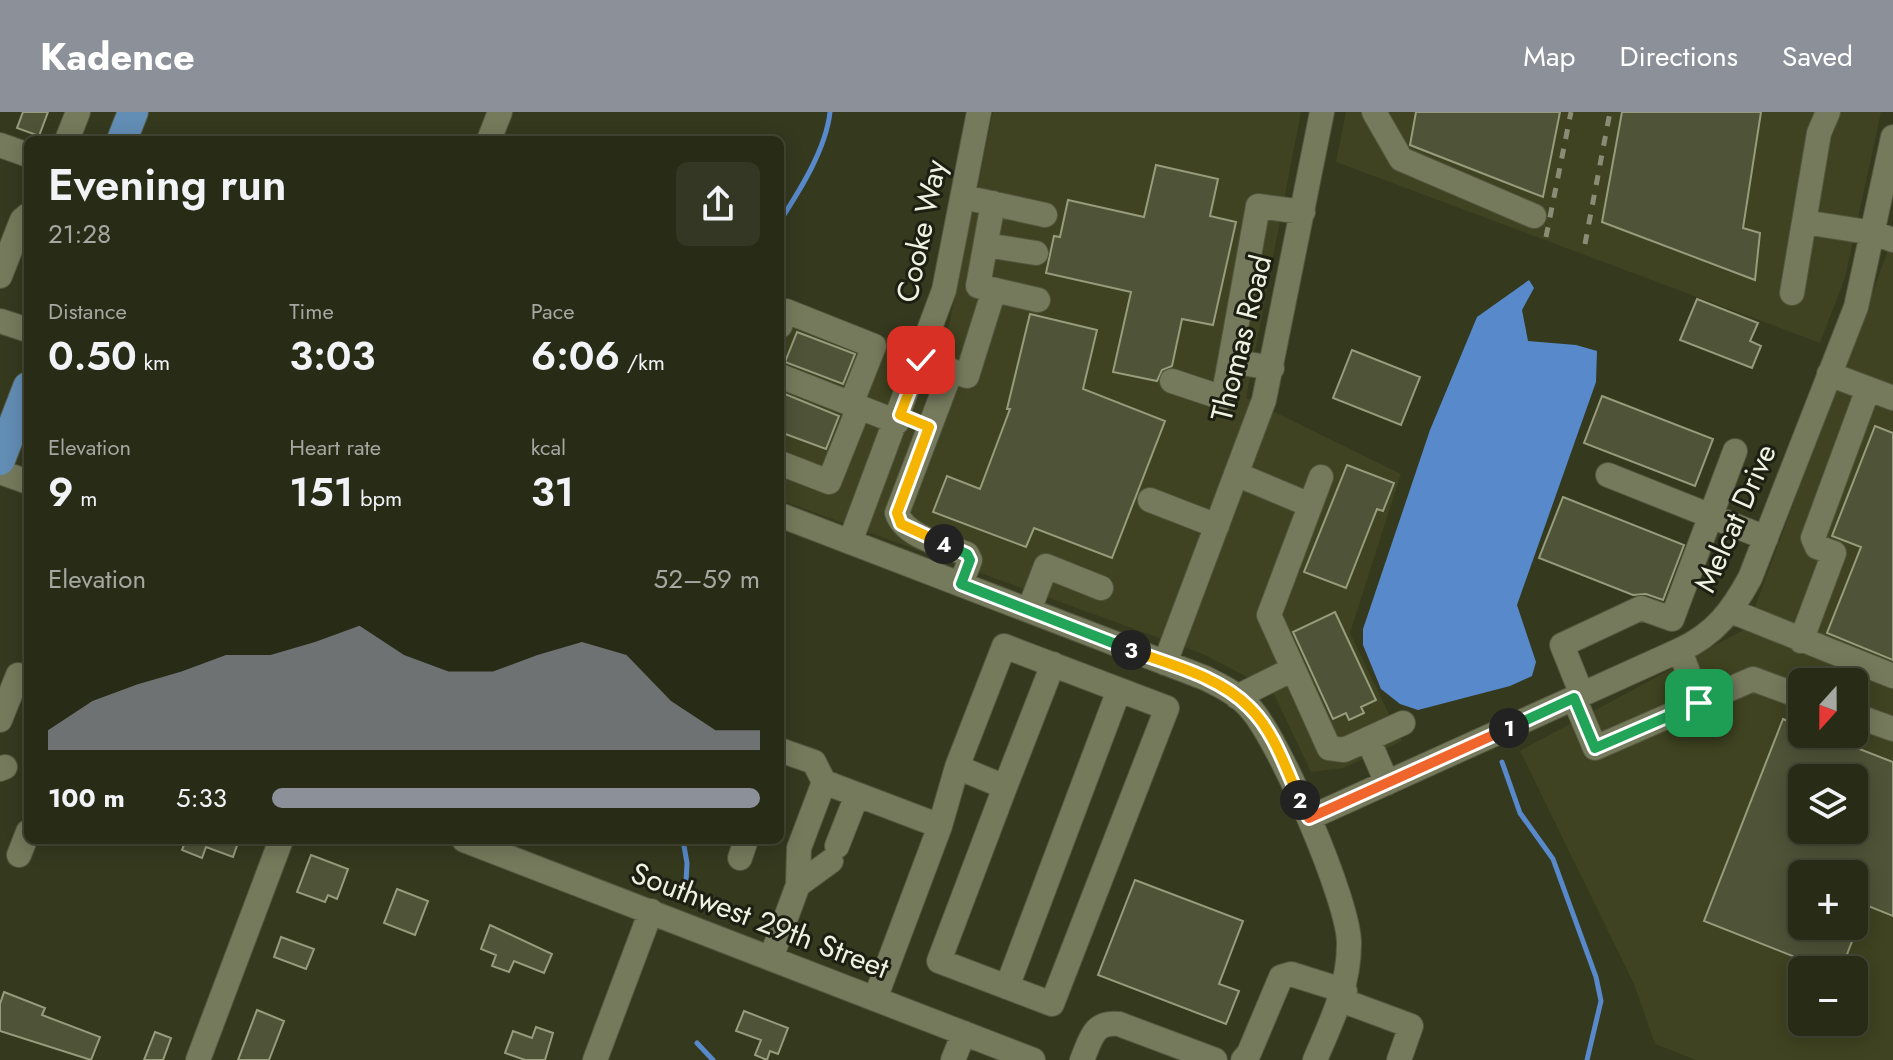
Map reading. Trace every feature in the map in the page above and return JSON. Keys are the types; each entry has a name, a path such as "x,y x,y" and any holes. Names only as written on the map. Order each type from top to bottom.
{"main road":[{"path":"124,136 133,112"},
{"path":"0,461 24,398"}],"street":[{"path":"69,136 78,112"},
{"path":"491,136 500,112"},
{"name":"Cooke Way","path":"850,542 921,360 944,290 979,112"},
{"name":"Thomas Road","path":"1165,663 1272,368 1322,112"},
{"path":"1374,112 1401,159 1534,216"},
{"path":"1792,293 1819,133 1828,112"},
{"name":"Melcat Drive","path":"1309,818 1684,649 1707,635 1731,611 1750,578 1884,236 1893,137"},
{"path":"0,145 24,154"},
{"path":"963,197 1045,215"},
{"path":"993,203 978,286 1038,300"},
{"path":"1172,381 1223,398 1258,206 1303,212"},
{"path":"0,276 24,218"},
{"path":"1804,222 1884,236"},
{"path":"986,245 1036,253"},
{"path":"921,360 967,376 994,290"},
{"path":"784,316 786,311 874,346 829,482 784,465"},
{"path":"0,321 24,329"},
{"path":"1230,361 1272,368"},
{"path":"951,371 897,513 901,524 910,530 967,554 970,560 961,584"},
{"path":"1829,374 1893,398"},
{"path":"784,378 855,405 929,427"},
{"path":"1801,641 1834,553 1817,547 1813,538 1868,389"},
{"path":"1699,703 1672,619 1735,451"},
{"path":"0,461 24,479"},
{"path":"1236,474 1310,505"},
{"path":"1608,475 1766,538"},
{"path":"1321,477 1269,615 1291,670 1329,748 1344,750 1403,723"},
{"path":"1150,500 1217,526"},
{"path":"784,517 1205,678 1237,697 1264,727 1309,818 1350,941 1343,995 1315,1060"},
{"path":"1029,610 1046,566 1101,588"},
{"path":"1672,619 1641,608 1562,645 1595,748 1753,679 1788,692"},
{"path":"1731,611 1893,676"},
{"path":"875,999 940,826 957,767 1004,646 1053,664 1167,708 1052,1004 939,961 1053,664"},
{"path":"1237,697 1291,670"},
{"path":"0,720 15,674"},
{"path":"1007,987 1119,690"},
{"path":"1868,720 1893,729"},
{"path":"1368,739 1387,783"},
{"path":"784,751 814,762 824,782 940,826"},
{"path":"957,767 1005,787"},
{"path":"771,958 798,885 799,848 824,782"},
{"path":"798,885 834,853 857,795"},
{"path":"19,855 24,842"},
{"path":"198,1060 279,844"},
{"name":"Southwest 29th Street","path":"475,844 1033,1060"},
{"path":"595,1060 651,911"},
{"path":"1243,1060 1249,1053 1281,977 1291,974 1411,1026 1399,1060"},
{"path":"1082,1060 1095,1028 1105,1022 1119,1024 1215,1060"},
{"path":"953,1060 964,1033"}],"shaded area":[{"path":"993,112 1301,112 1246,398 1401,474 1350,633 1402,741 1344,768 1311,772 1272,690 1203,654 784,501 784,299 942,359"},
{"path":"1346,112 1881,112 1845,278 1820,343 1336,162"},
{"path":"1893,237 1893,1060 1696,1060 1655,1044 1634,984 1520,751 1747,628"}],"water":[{"path":"1529,280 1534,288 1522,310 1528,341 1576,345 1597,351 1596,382 1517,605 1536,662 1532,676 1510,686 1418,710 1400,704 1381,689 1363,645 1363,629 1430,430 1477,317"}],"building":[{"path":"23,112 48,112 39,136 17,128"},
{"path":"1416,112 1560,112 1543,197 1410,145"},
{"path":"1622,112 1761,112 1743,228 1760,233 1755,280 1602,222"},
{"path":"1156,165 1218,179 1210,216 1236,222 1213,325 1182,319 1172,366 1162,370 1157,381 1113,372 1131,292 1046,273 1054,236 1060,237 1068,200 1144,217"},
{"path":"1697,299 1758,323 1750,341 1761,346 1752,368 1680,340"},
{"path":"1030,314 1097,330 1083,389 1165,421 1112,558 1034,528 1026,547 933,512 947,476 980,489 1010,409 1007,409"},
{"path":"797,332 855,354 843,384 785,362"},
{"path":"1352,350 1420,377 1401,425 1333,398"},
{"path":"784,394 839,416 826,449 784,433"},
{"path":"1602,396 1713,439 1695,486 1584,443"},
{"path":"1875,426 1893,433 1893,660 1827,633 1861,547 1832,536"},
{"path":"1347,465 1394,483 1383,511 1377,509 1346,588 1304,572"},
{"path":"1563,497 1684,545 1663,600 1646,594 1633,595 1539,558"},
{"path":"1335,612 1376,700 1361,707 1364,713 1349,720 1346,713 1333,719 1293,632"},
{"path":"1783,719 1788,721 1788,748 1857,748 1893,762 1893,916 1868,906 1868,860 1788,860 1788,940 1853,940 1846,956 1793,956 1704,921"},
{"path":"184,844 238,844 233,857 206,847 202,858 182,850"},
{"path":"311,855 348,869 337,899 328,895 325,902 297,892"},
{"path":"1135,880 1243,921 1219,984 1239,991 1226,1024 1098,975"},
{"path":"397,889 428,901 415,935 384,923"},
{"path":"490,925 552,954 544,973 514,961 509,972 492,966 496,955 481,949"},
{"path":"281,937 314,949 306,969 274,957"},
{"path":"4,992 45,1008 42,1015 100,1037 91,1060 0,1031 0,1004"},
{"path":"257,1010 284,1021 269,1060 238,1060"},
{"path":"744,1011 788,1028 778,1054 770,1051 767,1060 755,1055 761,1040 736,1031"},
{"path":"536,1027 553,1033 545,1060 525,1060 505,1053 513,1031 532,1038"},
{"path":"155,1032 171,1038 163,1060 144,1060"}],"waterway":[{"path":"784,215 818,155 830,112"},
{"path":"1502,762 1520,813 1553,859 1596,977 1601,1001 1587,1060"},
{"path":"684,844 687,863 685,902"},
{"path":"697,1043 713,1060"}],"railway":[{"path":"1546,237 1571,112"},
{"path":"1585,244 1610,112"}],"route":[{"path":"921,360 900,415 929,427 900,501 897,513 901,524 967,554 970,560 961,584 1205,678 1228,690 1249,707 1264,727 1309,818 1574,698 1595,748 1699,703"}]}
